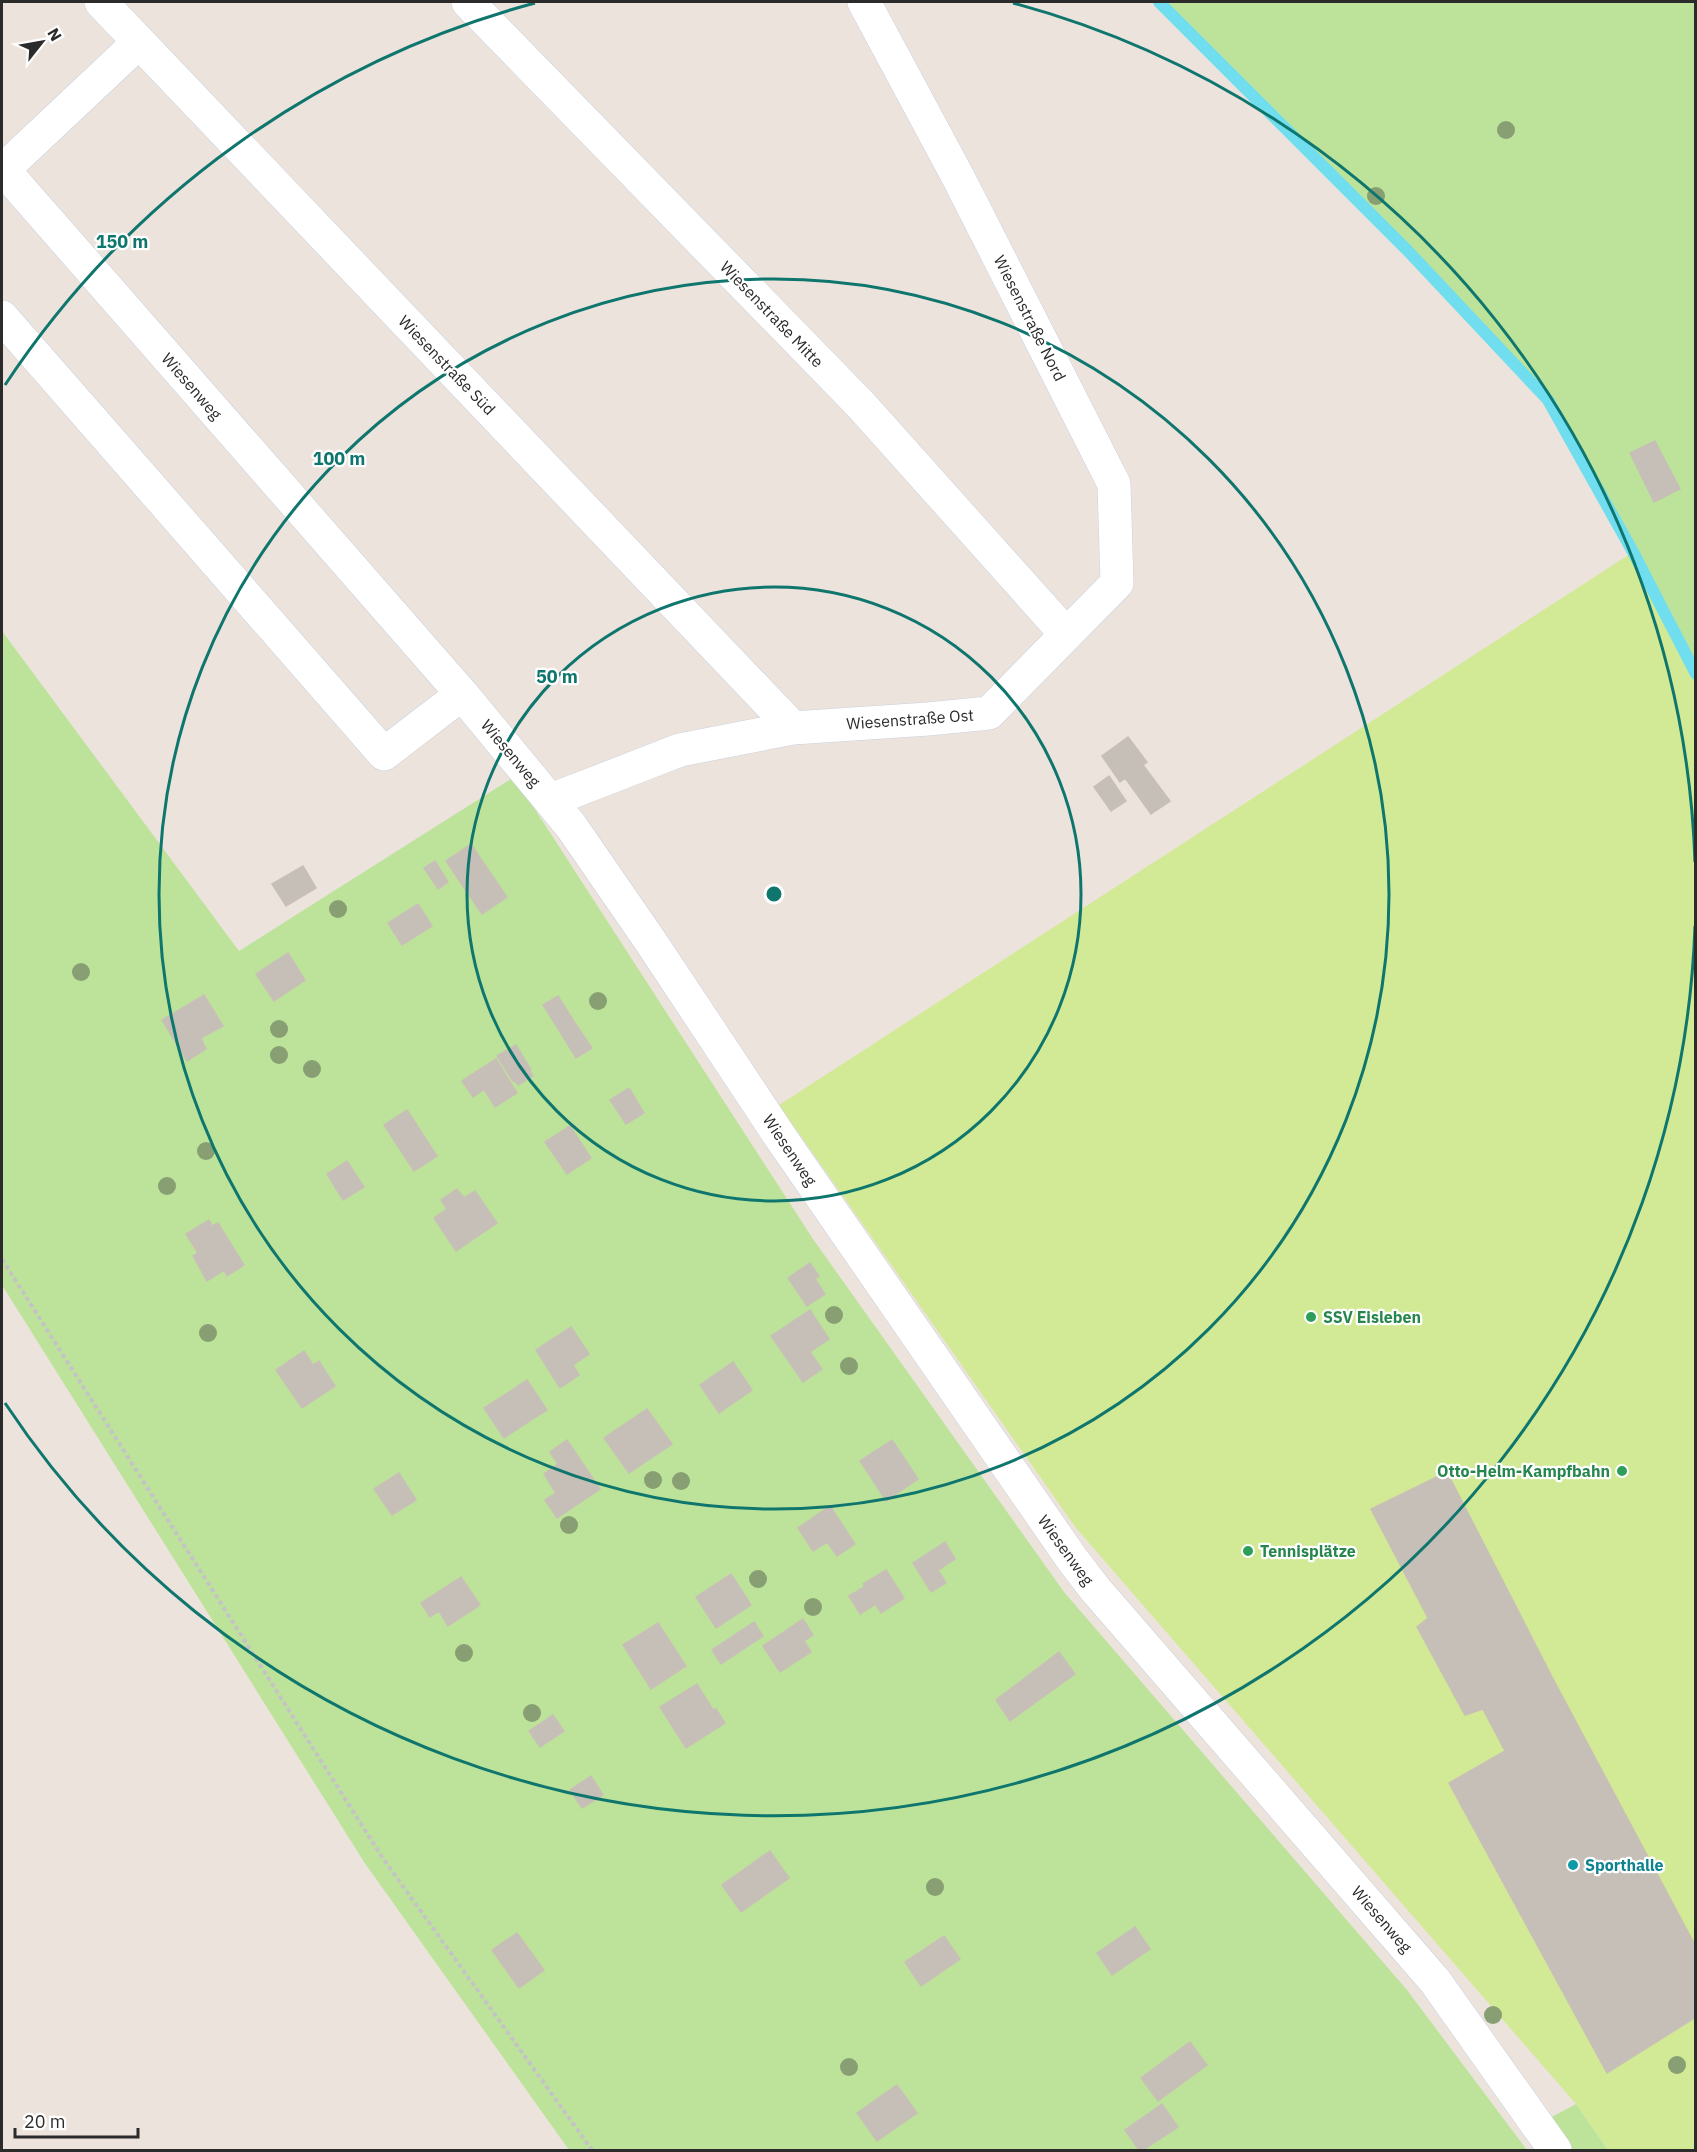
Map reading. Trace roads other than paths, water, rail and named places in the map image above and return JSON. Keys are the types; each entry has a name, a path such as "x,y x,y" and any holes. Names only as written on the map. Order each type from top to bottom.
{"street":[{"name":"Wiesenstraße Süd","path":"101,2 793,728"},
{"name":"Wiesenstraße Mitte","path":"468,2 861,405 1066,634"},
{"name":"Wiesenstraße Nord","path":"864,2 1054,362 1114,484 1117,583 1066,634"},
{"path":"2,169 139,42"},
{"name":"Wiesenweg","path":"2,169 462,694 550,800 594,858 783,1141 1072,1559 1095,1589 1434,1981 1555,2151"},
{"path":"2,317 384,754 462,694"},
{"name":"Wiesenstraße Ost","path":"550,800 680,750 793,728 989,713 1066,634"}],"waterway":[{"path":"1159,2 1407,250 1548,400 1633,552 1696,674"}],"place":[{"name":"SSV Eisleben","path":"1311,1317"},
{"name":"Otto-Helm-Kampfbahn","path":"1622,1471"},
{"name":"Tennisplätze","path":"1248,1551"},
{"name":"Sporthalle","path":"1573,1865"}]}
